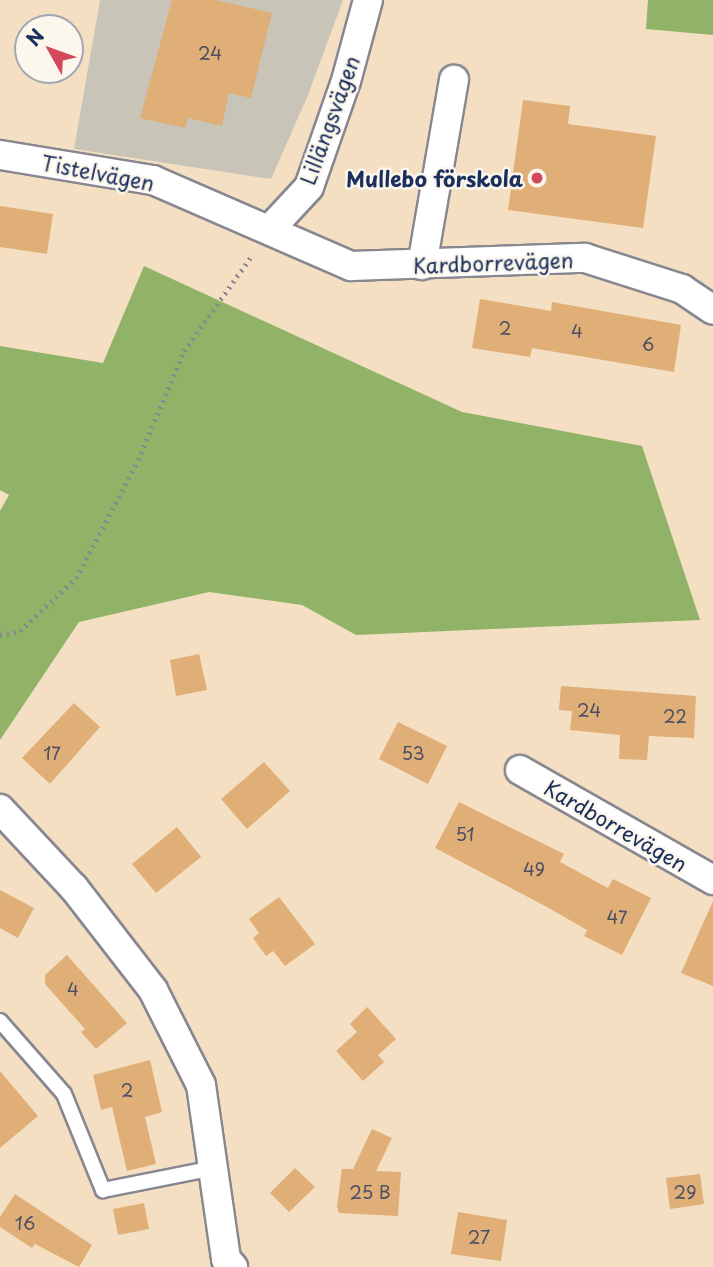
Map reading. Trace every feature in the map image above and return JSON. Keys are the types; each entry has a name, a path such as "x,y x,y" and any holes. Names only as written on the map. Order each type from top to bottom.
{"street":[{"name":"Lillängsvägen","path":"271,228 309,187 368,0"},
{"path":"422,265 454,80"},
{"name":"Tistelvägen","path":"0,155 153,180 271,228"},
{"name":"Kardborrevägen","path":"271,228 351,266 585,258 682,289 713,310"},
{"name":"Kardborrevägen","path":"520,770 713,880"},
{"path":"0,809 74,888 153,990 201,1085 226,1259 233,1267"}],"lane":[{"path":"0,1021 64,1094 103,1190 214,1168"}],"path":[{"path":"0,635 20,631 76,578 138,460 184,351 271,228"}],"shaded area":[{"path":"100,0 343,0 308,95 271,179 74,149"}],"green space":[{"path":"648,0 713,0 713,35 646,29"},
{"path":"144,266 462,412 642,446 700,620 356,635 302,605 209,592 79,622 0,740 0,511 9,495 0,490 0,346 103,363"}],"building":[{"path":"172,0 216,0 272,13 251,98 229,93 222,126 188,118 185,128 140,118"},
{"path":"523,100 570,106 568,124 656,136 643,228 508,210"},
{"path":"0,206 53,214 47,254 0,247"},
{"path":"480,299 551,311 552,302 681,325 674,372 532,348 530,357 472,348"},
{"path":"199,654 207,690 176,696 170,660"},
{"path":"561,686 696,696 694,738 649,736 647,760 619,759 620,735 570,730 572,711 559,710"},
{"path":"74,703 100,727 50,784 22,758"},
{"path":"398,722 447,746 428,784 379,759"},
{"path":"264,762 290,791 247,829 221,799"},
{"path":"459,802 564,854 560,862 608,888 613,879 651,898 622,955 584,936 587,930 547,907 435,848"},
{"path":"177,827 201,857 156,893 132,864"},
{"path":"0,890 34,908 18,938 0,928"},
{"path":"279,897 315,944 285,966 273,951 266,956 253,938 259,933 249,919"},
{"path":"713,901 713,986 681,973"},
{"path":"67,955 127,1023 96,1049 81,1032 85,1029 45,984 45,975"},
{"path":"367,1007 396,1039 378,1055 384,1062 363,1081 336,1051 357,1032 350,1024"},
{"path":"150,1060 162,1112 145,1117 156,1164 127,1171 112,1107 101,1110 93,1075"},
{"path":"0,1071 38,1116 0,1148"},
{"path":"372,1129 392,1138 376,1171 401,1172 398,1216 339,1213 337,1206 342,1169 353,1169"},
{"path":"295,1168 315,1187 289,1212 270,1193"},
{"path":"700,1174 704,1204 670,1209 666,1178"},
{"path":"15,1194 92,1245 79,1267 35,1244 32,1248 0,1227 0,1217"},
{"path":"144,1203 149,1229 118,1235 113,1209"},
{"path":"458,1212 507,1220 501,1261 451,1254"}],"place":[{"name":"Mullebo förskola","path":"537,178"}]}
